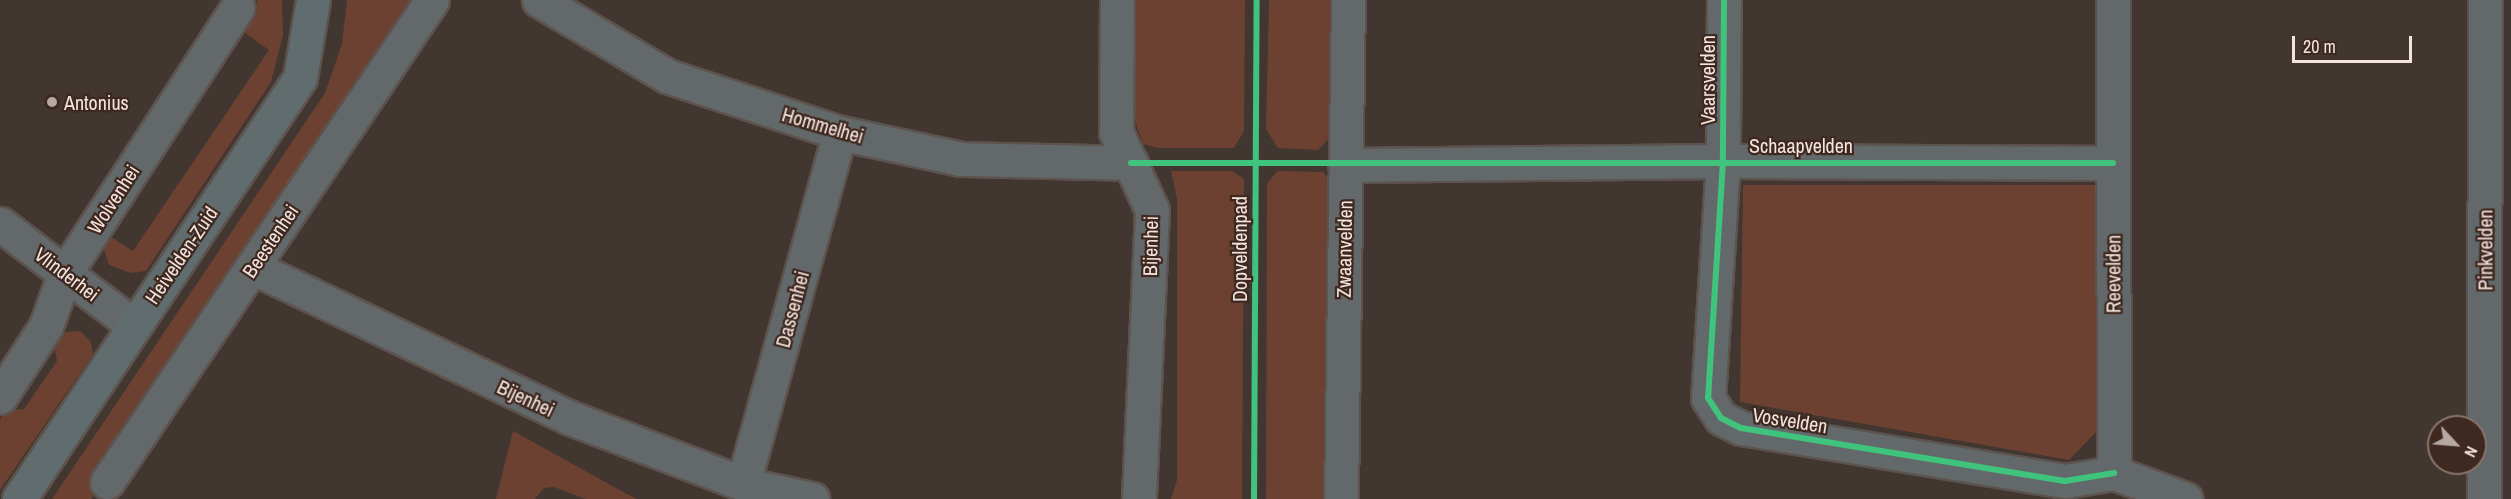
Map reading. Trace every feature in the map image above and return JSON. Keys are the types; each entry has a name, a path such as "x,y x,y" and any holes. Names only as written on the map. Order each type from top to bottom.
{"street":[{"name":"Heivelden-Zuid","path":"19,499 300,78 313,0"},
{"name":"Beestenhei","path":"107,482 432,0"},
{"name":"Hommelhei","path":"540,0 667,76 840,133 962,159 1131,163"},
{"name":"Bijenhei","path":"1117,0 1116,132 1152,210 1139,499"},
{"name":"Zwaanvelden","path":"1341,499 1348,0"},
{"name":"Vaarsvelden","path":"1723,161 1724,0"},
{"name":"Reevelden","path":"2113,0 2114,473"},
{"name":"Pinkvelden","path":"2484,499 2486,0"},
{"name":"Wolvenhei","path":"0,397 46,326 65,273 238,7"},
{"name":"Dassenhei","path":"743,484 840,133"},
{"name":"Schaapvelden","path":"1345,165 1723,161 2113,163"},
{"name":"Vosvelden","path":"1723,161 1708,398 1721,418 1741,428 2065,481 2114,473"},
{"name":"Vlinderhei","path":"0,224 133,325"},
{"name":"Bijenhei","path":"252,267 568,417 743,484 812,499"},
{"path":"2114,473 2185,499"}],"shaded area":[{"path":"257,0 282,0 283,35 271,82 146,271 131,273 109,265 103,247 108,235 133,251 269,50 245,33 257,12"},
{"path":"347,0 414,0 98,473 92,499 52,499 325,93 342,44"},
{"path":"1135,0 1245,0 1244,131 1234,148 1158,148 1143,144 1135,120"},
{"path":"1269,0 1334,0 1334,133 1318,150 1278,148 1266,129"},
{"path":"1171,171 1232,171 1244,179 1242,499 1171,499 1177,480 1177,198"},
{"path":"1277,171 1323,172 1333,186 1333,499 1266,499 1267,184"},
{"path":"1743,185 2097,185 2099,429 2069,460 1740,402"},
{"path":"80,331 91,342 93,354 0,490 0,420 5,411 24,409 57,361 53,341 66,332"},
{"path":"513,431 636,499 585,499 554,487 544,488 535,499 496,499"}],"cycle path":[{"name":"Dopveldenpad","path":"1254,499 1257,0"},
{"path":"1724,0 1723,161 1708,398 1721,418 1741,428 2065,481 2114,473"},
{"path":"1131,163 2113,163"}],"place":[{"name":"Antonius","path":"52,102"}]}
